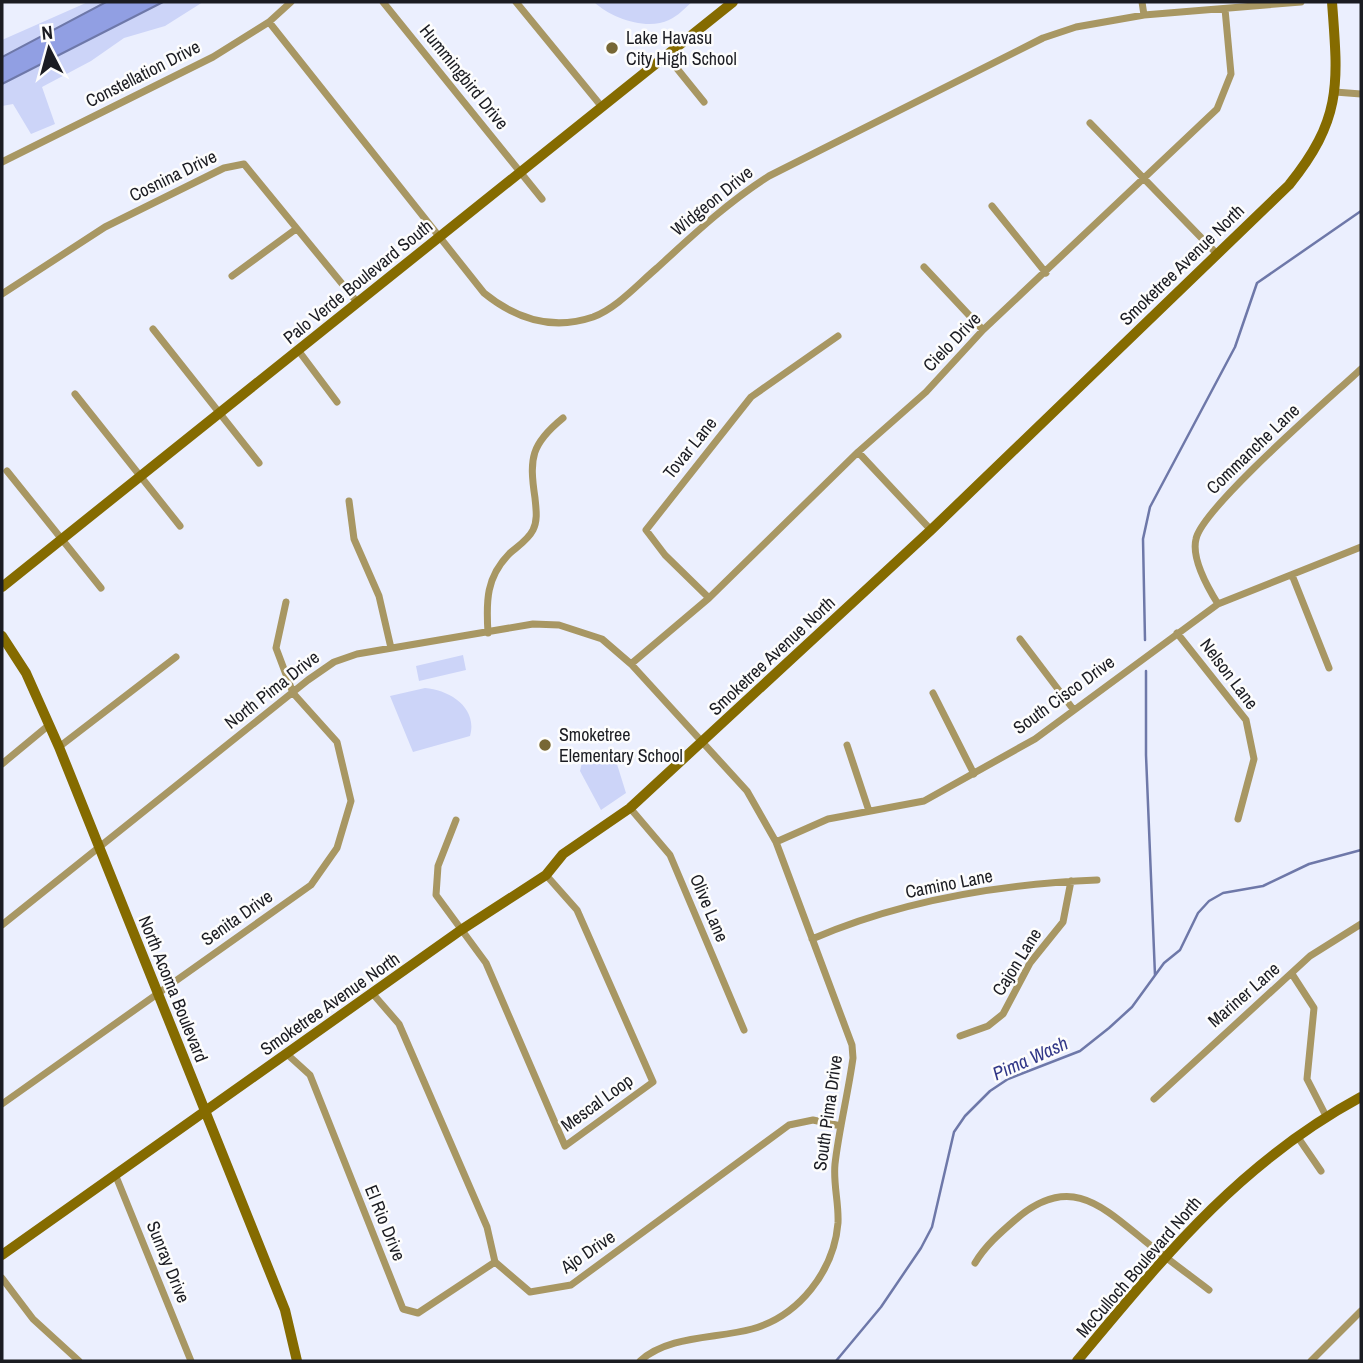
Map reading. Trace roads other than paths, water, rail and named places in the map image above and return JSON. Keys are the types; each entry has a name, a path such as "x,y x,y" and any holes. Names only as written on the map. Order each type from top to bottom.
{"main road":[{"name":"Palo Verde Boulevard South","path":"2,587 733,2"},
{"name":"Smoketree Avenue North","path":"2,1255 461,930 546,875 563,854 630,808 931,530 1289,185 1309,159 1324,132 1338,76 1332,2"},
{"name":"North Acoma Boulevard","path":"2,636 26,673 58,747 285,1310 297,1361"},
{"name":"McCulloch Boulevard North","path":"1079,1361 1164,1257 1224,1194 1297,1136 1361,1097"}],"street":[{"name":"Constellation Drive","path":"2,162 213,57 269,22 291,2"},
{"name":"Hummingbird Drive","path":"383,2 542,199"},
{"path":"516,2 601,107"},
{"path":"1142,2 1144,15"},
{"name":"Widgeon Drive","path":"269,22 484,293 507,312 533,321 563,323 594,316 627,294 737,196 769,176 1043,38 1098,21 1301,2"},
{"name":"Cielo Drive","path":"631,664 709,598 858,452 926,392 983,330 1217,109 1231,74 1225,9"},
{"path":"666,55 704,102"},
{"path":"1335,92 1361,93"},
{"path":"1090,123 1217,254"},
{"name":"Cosnina Drive","path":"2,294 105,226 236,164 244,164 259,179 296,229 357,302"},
{"path":"992,206 1046,273"},
{"path":"232,276 296,229"},
{"path":"924,267 983,330"},
{"path":"153,329 259,463"},
{"name":"Tovar Lane","path":"709,598 665,555 646,530 751,397 838,336"},
{"path":"298,350 337,402"},
{"name":"Commanche Lane","path":"1217,604 1202,580 1195,539 1213,510 1361,369"},
{"path":"75,394 180,526"},
{"path":"488,633 487,596 492,576 497,565 524,541 537,517 533,454 539,440 563,418"},
{"path":"858,452 931,530"},
{"path":"7,471 101,588"},
{"path":"349,500 354,539 379,596 391,648"},
{"name":"South Cisco Drive","path":"776,842 828,819 924,801 1035,739 1217,604 1361,547"},
{"path":"1292,575 1329,668"},
{"name":"Senita Drive","path":"2,1104 311,885 337,848 351,801 337,742 293,693 275,649 286,602"},
{"name":"North Pima Drive","path":"2,925 318,673 342,659 533,624 559,625 602,639 631,664 703,741"},
{"name":"Nelson Lane","path":"1177,633 1246,720 1254,759 1237,819"},
{"path":"1020,639 1073,709"},
{"path":"58,747 176,657"},
{"path":"933,693 974,774"},
{"path":"2,764 49,725"},
{"name":"South Pima Drive","path":"640,1361 663,1346 754,1329 790,1309 808,1294 821,1276 837,1231 834,1172 853,1058 852,1045 776,842 747,791 703,741"},
{"path":"847,745 869,811"},
{"name":"Olive Lane","path":"630,808 670,855 744,1030"},
{"path":"456,820 438,866 436,895 461,930"},
{"name":"Mescal Loop","path":"461,930 486,963 565,1146 653,1082 577,911 546,875"},
{"name":"Camino Lane","path":"812,939 871,915 1032,884 1097,880"},
{"name":"Cajon Lane","path":"960,1036 988,1026 1003,1014 1030,963 1063,922 1071,881"},
{"name":"Mariner Lane","path":"1154,1099 1322,946 1361,924"},
{"path":"1292,974 1314,1008 1307,1079 1326,1116"},
{"path":"373,994 399,1024 487,1227 495,1262"},
{"name":"El Rio Drive","path":"288,1055 310,1075 403,1310 418,1313 495,1262"},
{"name":"Ajo Drive","path":"495,1262 530,1292 571,1285 789,1125 813,1120 841,1126"},
{"path":"1297,1136 1321,1171"},
{"name":"Sunray Drive","path":"115,1174 191,1361"},
{"path":"975,1263 981,1253 1019,1216 1039,1203 1058,1197 1079,1197 1098,1204 1209,1290"},
{"path":"2,1278 33,1319 79,1361"},
{"path":"1311,1361 1361,1311"}],"water":[{"path":"106,2 163,2 2,84 2,57"}],"waterway":[{"path":"1145,640 1143,539 1150,507 1235,347 1257,283 1361,211"},
{"path":"1146,671 1146,755 1155,975"},
{"name":"Pima Wash","path":"836,1361 881,1307 921,1248 932,1227 954,1132 965,1116 990,1091 1008,1079 1080,1051 1109,1028 1132,1007 1164,963 1180,950 1198,913 1209,901 1223,893 1263,886 1309,864 1361,850"}],"place":[{"name":"Lake Havasu City High School","path":"612,48"},
{"name":"Smoketree Elementary School","path":"545,745"}]}
